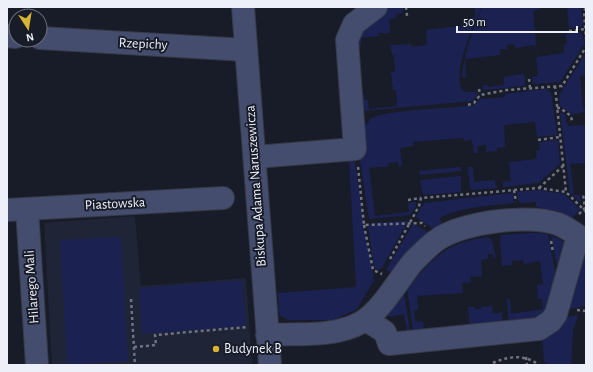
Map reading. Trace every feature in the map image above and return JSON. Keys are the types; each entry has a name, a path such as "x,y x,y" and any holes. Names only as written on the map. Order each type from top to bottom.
{"street":[{"name":"Biskupa Adama Naruszewicza","path":"243,7 254,157 259,336 270,365"},
{"path":"254,157 355,149 347,40 354,24 376,7"},
{"name":"Rzepichy","path":"48,38 246,50"},
{"name":"Piastowska","path":"17,209 223,198"},
{"name":"Hilarego Mali","path":"17,209 37,365"},
{"path":"259,336 331,333 346,329 366,320 413,262 440,238 469,227 501,221 530,218 558,224 580,240 556,312 551,321 544,327 536,330 389,344 386,332 366,320"}],"path":[{"path":"406,7 407,16"},
{"path":"585,8 586,39"},
{"path":"569,31 585,29"},
{"path":"468,105 474,103 480,95 530,88 562,86 586,47"},
{"path":"529,79 530,88"},
{"path":"555,86 566,192 584,211"},
{"path":"479,89 480,95"},
{"path":"557,108 571,116 572,120"},
{"path":"538,140 560,137"},
{"path":"355,149 364,225 374,270 385,275"},
{"path":"539,188 563,166"},
{"path":"408,200 539,188 566,192"},
{"path":"514,190 515,196"},
{"path":"584,194 584,211"},
{"path":"387,264 420,206 421,198"},
{"path":"364,225 422,223 440,238"},
{"path":"380,274 383,270"},
{"path":"131,299 135,365"},
{"path":"577,310 586,311"},
{"path":"134,346 156,345 155,335 259,336"},
{"path":"235,348 259,336"},
{"path":"526,357 527,365"},
{"path":"493,363 502,359 526,357 538,365"}],"shaded area":[{"path":"385,7 403,7 403,13 396,14 396,18 389,19 390,33 379,33 379,36 361,38 361,46 358,47 353,39"},
{"path":"470,7 481,7 465,47 460,69 460,79 461,89 466,92 477,92 477,95 473,101 363,111 354,94 364,94 365,100 368,100 369,109 397,106 396,90 393,90 391,72 395,72 394,55 392,55 390,45 411,44 412,47 427,45 426,30 468,25 468,18 475,17 475,8"},
{"path":"482,7 540,7 540,9 533,11 537,53 535,45 515,48 514,44 507,45 507,49 500,49 500,55 465,59"},
{"path":"567,7 581,7 583,24 581,27 569,28"},
{"path":"581,32 585,43 560,82 533,84 532,77 538,76 536,57 564,53 564,45 567,44 566,34"},
{"path":"586,53 586,75 580,76 583,109 586,109 586,112 572,114 560,106 559,95"},
{"path":"465,59 466,77 462,77 463,68"},
{"path":"523,74 525,77 525,86 483,90 482,85 487,85 488,87 504,85 504,77"},
{"path":"546,89 551,93 557,135 537,137 535,122 504,125 505,147 497,148 497,151 486,152 486,145 477,146 478,153 474,153 472,140 464,141 463,138 413,142 413,146 400,148 402,166 399,167 398,162 388,163 389,166 369,168 375,216 409,212 408,203 416,202 416,206 410,215 369,219 359,154 361,128 368,123 370,119 389,113 403,111 474,105 480,99 505,97 505,94"},
{"path":"560,112 566,115 566,122 569,126 586,125 586,163 570,164 574,195 580,195 581,203 570,193"},
{"path":"558,140 560,164 538,183 503,187 503,182 511,181 509,162 537,159 536,151 540,150 539,142"},
{"path":"349,156 354,156 374,280 357,309 338,318 330,320 289,320 280,316 277,308 279,307 278,293 356,287"},
{"path":"461,167 461,171 420,175 419,171"},
{"path":"468,167 473,167 474,182 494,180 497,188 472,190 470,188"},
{"path":"461,176 461,192 425,195 422,192 420,180"},
{"path":"539,190 564,194 580,209 572,218 560,212 536,207 536,202 519,203 517,192"},
{"path":"513,193 514,203 476,207 457,211 440,218 442,227 435,230 416,217 424,203"},
{"path":"135,216 141,286 246,278 252,365 52,365 44,223"},
{"path":"408,221 382,268 377,270 374,267 368,226 373,223"},
{"path":"413,224 432,234 393,273 386,270"},
{"path":"532,233 548,234 558,286 546,319 509,325 507,299 510,299 511,314 543,309 542,299 538,299 537,285 543,284 540,261 524,264 523,260 512,261 512,265 502,266 500,238 501,235"},
{"path":"551,235 566,243 560,280"},
{"path":"121,237 128,361 67,365 60,240"},
{"path":"488,237 492,240 496,258 493,258 493,254 488,254 488,259 481,260 482,276 470,277 471,282 462,283 463,293 417,296 418,310 414,311 415,321 423,322 424,330 414,336 407,289 424,268 451,247 474,239"},
{"path":"584,256 586,258 586,306 565,310"},
{"path":"242,280 246,326 142,334 139,288"},
{"path":"404,293 411,337 408,337 404,314 386,317"},
{"path":"492,306 493,314 502,312 503,325 470,325 468,307 475,307 475,310 481,309 481,307"},
{"path":"578,315 573,330 571,365 547,365 544,361 542,336 561,318"}],"place":[{"name":"Budynek B","path":"216,349"}]}
